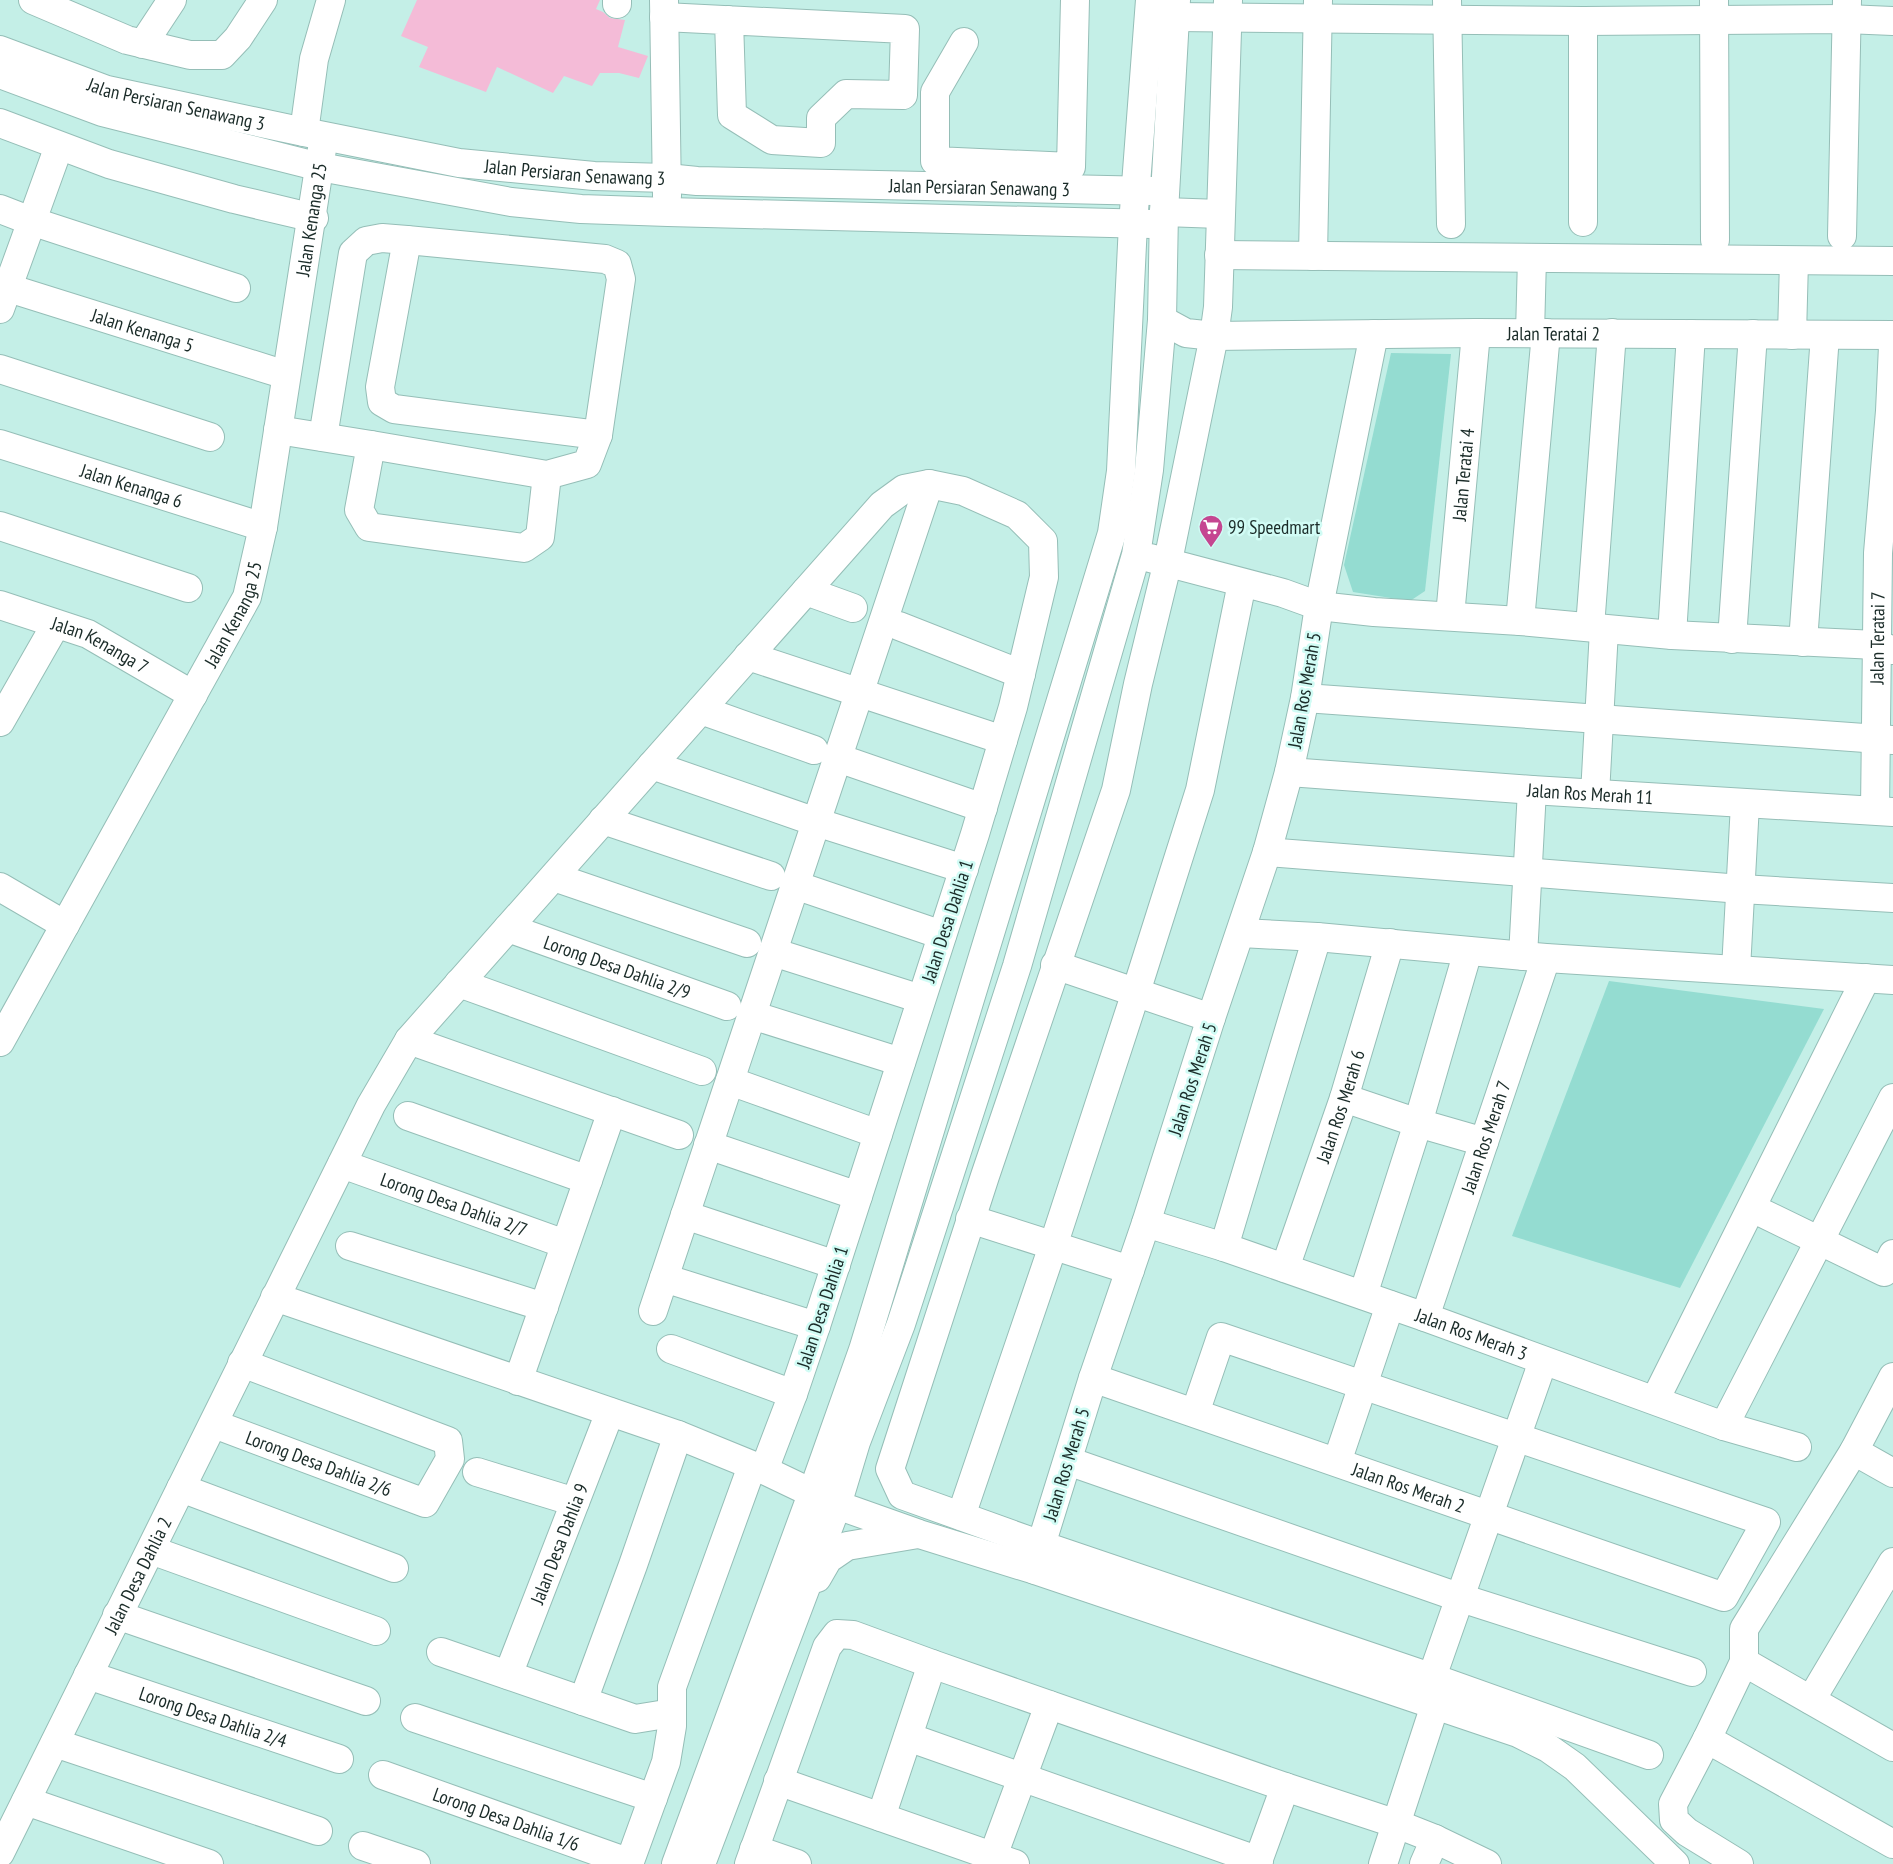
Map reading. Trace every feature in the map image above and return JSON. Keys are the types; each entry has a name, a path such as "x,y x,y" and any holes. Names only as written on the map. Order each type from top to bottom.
{"street":[{"path":"33,0 61,5 127,40 190,55 222,55 238,38 262,0"},
{"path":"143,44 172,0"},
{"name":"Jalan Kenanga 25","path":"0,1042 247,597 263,527 286,375 313,218 320,167 314,134 314,59 331,0"},
{"path":"964,42 935,92 935,161 1070,168 1075,0"},
{"path":"676,1864 863,1350 1112,533 1121,471 1135,191 1150,0"},
{"path":"668,212 664,9 729,20 905,29 903,95 846,94 821,118 821,143 772,140 732,115 729,20"},
{"path":"701,1864 837,1505 856,1442 901,1324 1017,966 1136,555 1149,470 1162,320 1164,209 1176,9 1447,10 1583,21 1714,10 1846,10 1893,21"},
{"path":"1038,1558 961,1516 902,1495 890,1469 970,1219 1116,790 1138,684 1168,561 1214,336 1218,307 1228,10"},
{"path":"1313,256 1318,10"},
{"path":"1447,10 1450,224"},
{"path":"1714,10 1715,240"},
{"path":"1842,236 1846,10"},
{"path":"1583,21 1583,222"},
{"name":"Jalan Persiaran Senawang 3","path":"0,50 107,90 459,163 594,176 667,178 696,181 1135,191 1164,209"},
{"name":"Jalan Persiaran Senawang 3","path":"0,74 102,112 320,167 511,202 581,209 1133,224 1164,209"},
{"path":"0,123 109,164 234,199 313,218"},
{"path":"2,293 32,221 59,146"},
{"path":"0,209 236,288"},
{"path":"1164,209 1220,214"},
{"path":"278,430 547,475 587,464 598,435 621,279 617,264 605,259 407,240 382,238 366,240 353,253 323,437"},
{"path":"407,240 380,387 382,402 394,410 598,435"},
{"path":"1219,255 1893,261"},
{"path":"1520,621 1538,333 1532,258"},
{"path":"1792,335 1794,261"},
{"name":"Jalan Kenanga 5","path":"2,293 286,375"},
{"name":"Jalan Teratai 2","path":"1162,320 1186,333 1214,336 1476,333 1893,335"},
{"name":"Jalan Teratai 4","path":"1450,616 1476,333"},
{"path":"1595,794 1599,720 1597,628 1612,333"},
{"name":"Jalan Ros Merah 5","path":"1038,1558 1093,1378 1146,1223 1211,1018 1267,852 1289,772 1305,698 1319,606 1374,334"},
{"path":"1672,635 1691,334"},
{"path":"1732,639 1754,334"},
{"path":"1803,642 1824,335"},
{"name":"Jalan Teratai 7","path":"1884,811 1885,553 1892,411 1893,346"},
{"path":"0,370 210,438"},
{"name":"Jalan Kenanga 6","path":"0,444 263,527"},
{"path":"371,445 360,510 369,527 524,548 540,537 547,475"},
{"path":"653,1311 730,1081 739,1011 773,952 783,881 816,822 826,754 860,693 929,484"},
{"name":"Jalan Desa Dahlia 1","path":"554,877 882,505 904,488 929,484 963,491 1017,515 1043,541 1044,577 1021,674 964,869 793,1394 758,1468 672,1688 672,1713"},
{"path":"0,526 188,588"},
{"path":"1136,555 1168,561 1319,606 1374,612 1520,621 1672,635 1885,648"},
{"path":"961,1516 1053,1246 1200,790 1242,583"},
{"path":"806,591 853,608"},
{"name":"Jalan Kenanga 7","path":"0,605 88,634 193,695"},
{"path":"0,722 56,624"},
{"path":"899,626 1021,674"},
{"path":"748,656 1003,740"},
{"path":"1305,698 1884,739"},
{"path":"701,710 982,808"},
{"path":"652,766 816,822 964,869"},
{"name":"Jalan Ros Merah 11","path":"1289,772 1745,804 1884,811"},
{"name":"Jalan Ros Merah 7","path":"1425,1317 1484,1142 1534,957 1527,872 1532,790"},
{"path":"1736,969 1745,804"},
{"path":"603,820 942,935"},
{"path":"1267,852 1741,889 1893,898"},
{"path":"554,877 747,943"},
{"name":"Jalan Desa Dahlia 2","path":"0,1852 117,1615 152,1550 242,1363 371,1105 409,1040 554,877"},
{"path":"0,887 65,925"},
{"name":"Lorong Desa Dahlia 2/9","path":"508,928 739,1011 901,1062"},
{"path":"1241,933 1317,937 1534,957 1893,980"},
{"path":"1224,1247 1317,937"},
{"name":"Jalan Ros Merah 6","path":"1285,1268 1344,1098 1390,943"},
{"path":"1363,1296 1418,1123 1468,951"},
{"path":"773,952 922,999"},
{"path":"1055,965 1211,1018"},
{"path":"1655,1400 1866,978"},
{"path":"459,983 702,1071"},
{"path":"409,1040 679,1135"},
{"path":"730,1081 878,1134"},
{"path":"1344,1098 1418,1123 1484,1142"},
{"path":"1724,1426 1893,1098"},
{"path":"518,1380 612,1111"},
{"path":"408,1116 588,1180"},
{"path":"708,1144 858,1196"},
{"name":"Lorong Desa Dahlia 2/7","path":"342,1164 565,1244"},
{"path":"1752,1208 1819,1242 1888,1263"},
{"path":"685,1215 836,1265"},
{"path":"970,1219 1130,1270"},
{"name":"Jalan Ros Merah 3","path":"1146,1223 1224,1247 1425,1317 1724,1426 1797,1447"},
{"path":"350,1246 544,1307"},
{"path":"664,1278 816,1326"},
{"path":"275,1297 678,1435 758,1468 837,1505 919,1534 1038,1558 1430,1694 1649,1755"},
{"path":"1337,1462 1390,1305"},
{"path":"1195,1413 1221,1337 1516,1438"},
{"path":"671,1349 793,1394"},
{"path":"1383,1864 1397,1824 1430,1694 1543,1361"},
{"name":"Lorong Desa Dahlia 2/6","path":"214,1424 425,1503 450,1459 448,1441 242,1363"},
{"name":"Jalan Ros Merah 2","path":"1093,1378 1724,1597 1766,1522 1516,1438"},
{"path":"1739,1864 1687,1832 1674,1820 1673,1804 1744,1662 1744,1629 1854,1452 1892,1382"},
{"name":"Jalan Desa Dahlia 9","path":"508,1675 610,1412"},
{"path":"583,1701 678,1435"},
{"path":"856,1442 858,1491 867,1500 919,1534"},
{"path":"1854,1452 1893,1473"},
{"path":"1068,1460 1461,1598 1692,1672"},
{"path":"477,1472 575,1502"},
{"path":"181,1488 394,1568"},
{"path":"794,1618 828,1559 846,1546 919,1534"},
{"path":"152,1550 376,1631"},
{"path":"1811,1700 1893,1562"},
{"path":"117,1615 366,1701"},
{"path":"797,1864 752,1857 826,1647 837,1634 853,1635 1285,1787 1397,1824 1487,1864"},
{"path":"441,1652 635,1719 672,1713 672,1726 666,1762 630,1863"},
{"path":"1744,1662 1892,1743"},
{"path":"881,1817 932,1664"},
{"name":"Lorong Desa Dahlia 2/4","path":"88,1675 339,1759"},
{"path":"1430,1694 1548,1748 1575,1767 1675,1864"},
{"path":"778,1781 999,1861 1022,1777 1049,1705"},
{"path":"415,1718 653,1798"},
{"path":"908,1737 1258,1862 1285,1787"},
{"path":"1707,1739 1893,1844"},
{"path":"55,1743 318,1831"},
{"name":"Lorong Desa Dahlia 1/6","path":"383,1775 630,1863"},
{"path":"26,1802 209,1864"},
{"path":"1424,1864 1434,1839"},
{"path":"363,1846 416,1864"}],"shaded area":[{"path":"1391,353 1451,354 1425,591 1410,601 1353,592 1344,565"},
{"path":"1609,981 1824,1009 1680,1288 1512,1236"}],"building":[{"path":"417,0 600,0 596,9 610,18 625,20 618,47 648,56 639,78 619,73 600,73 592,86 564,76 553,93 497,67 486,92 419,67 428,47 401,36"}],"place":[{"name":"99 Speedmart","path":"1211,548"}]}
